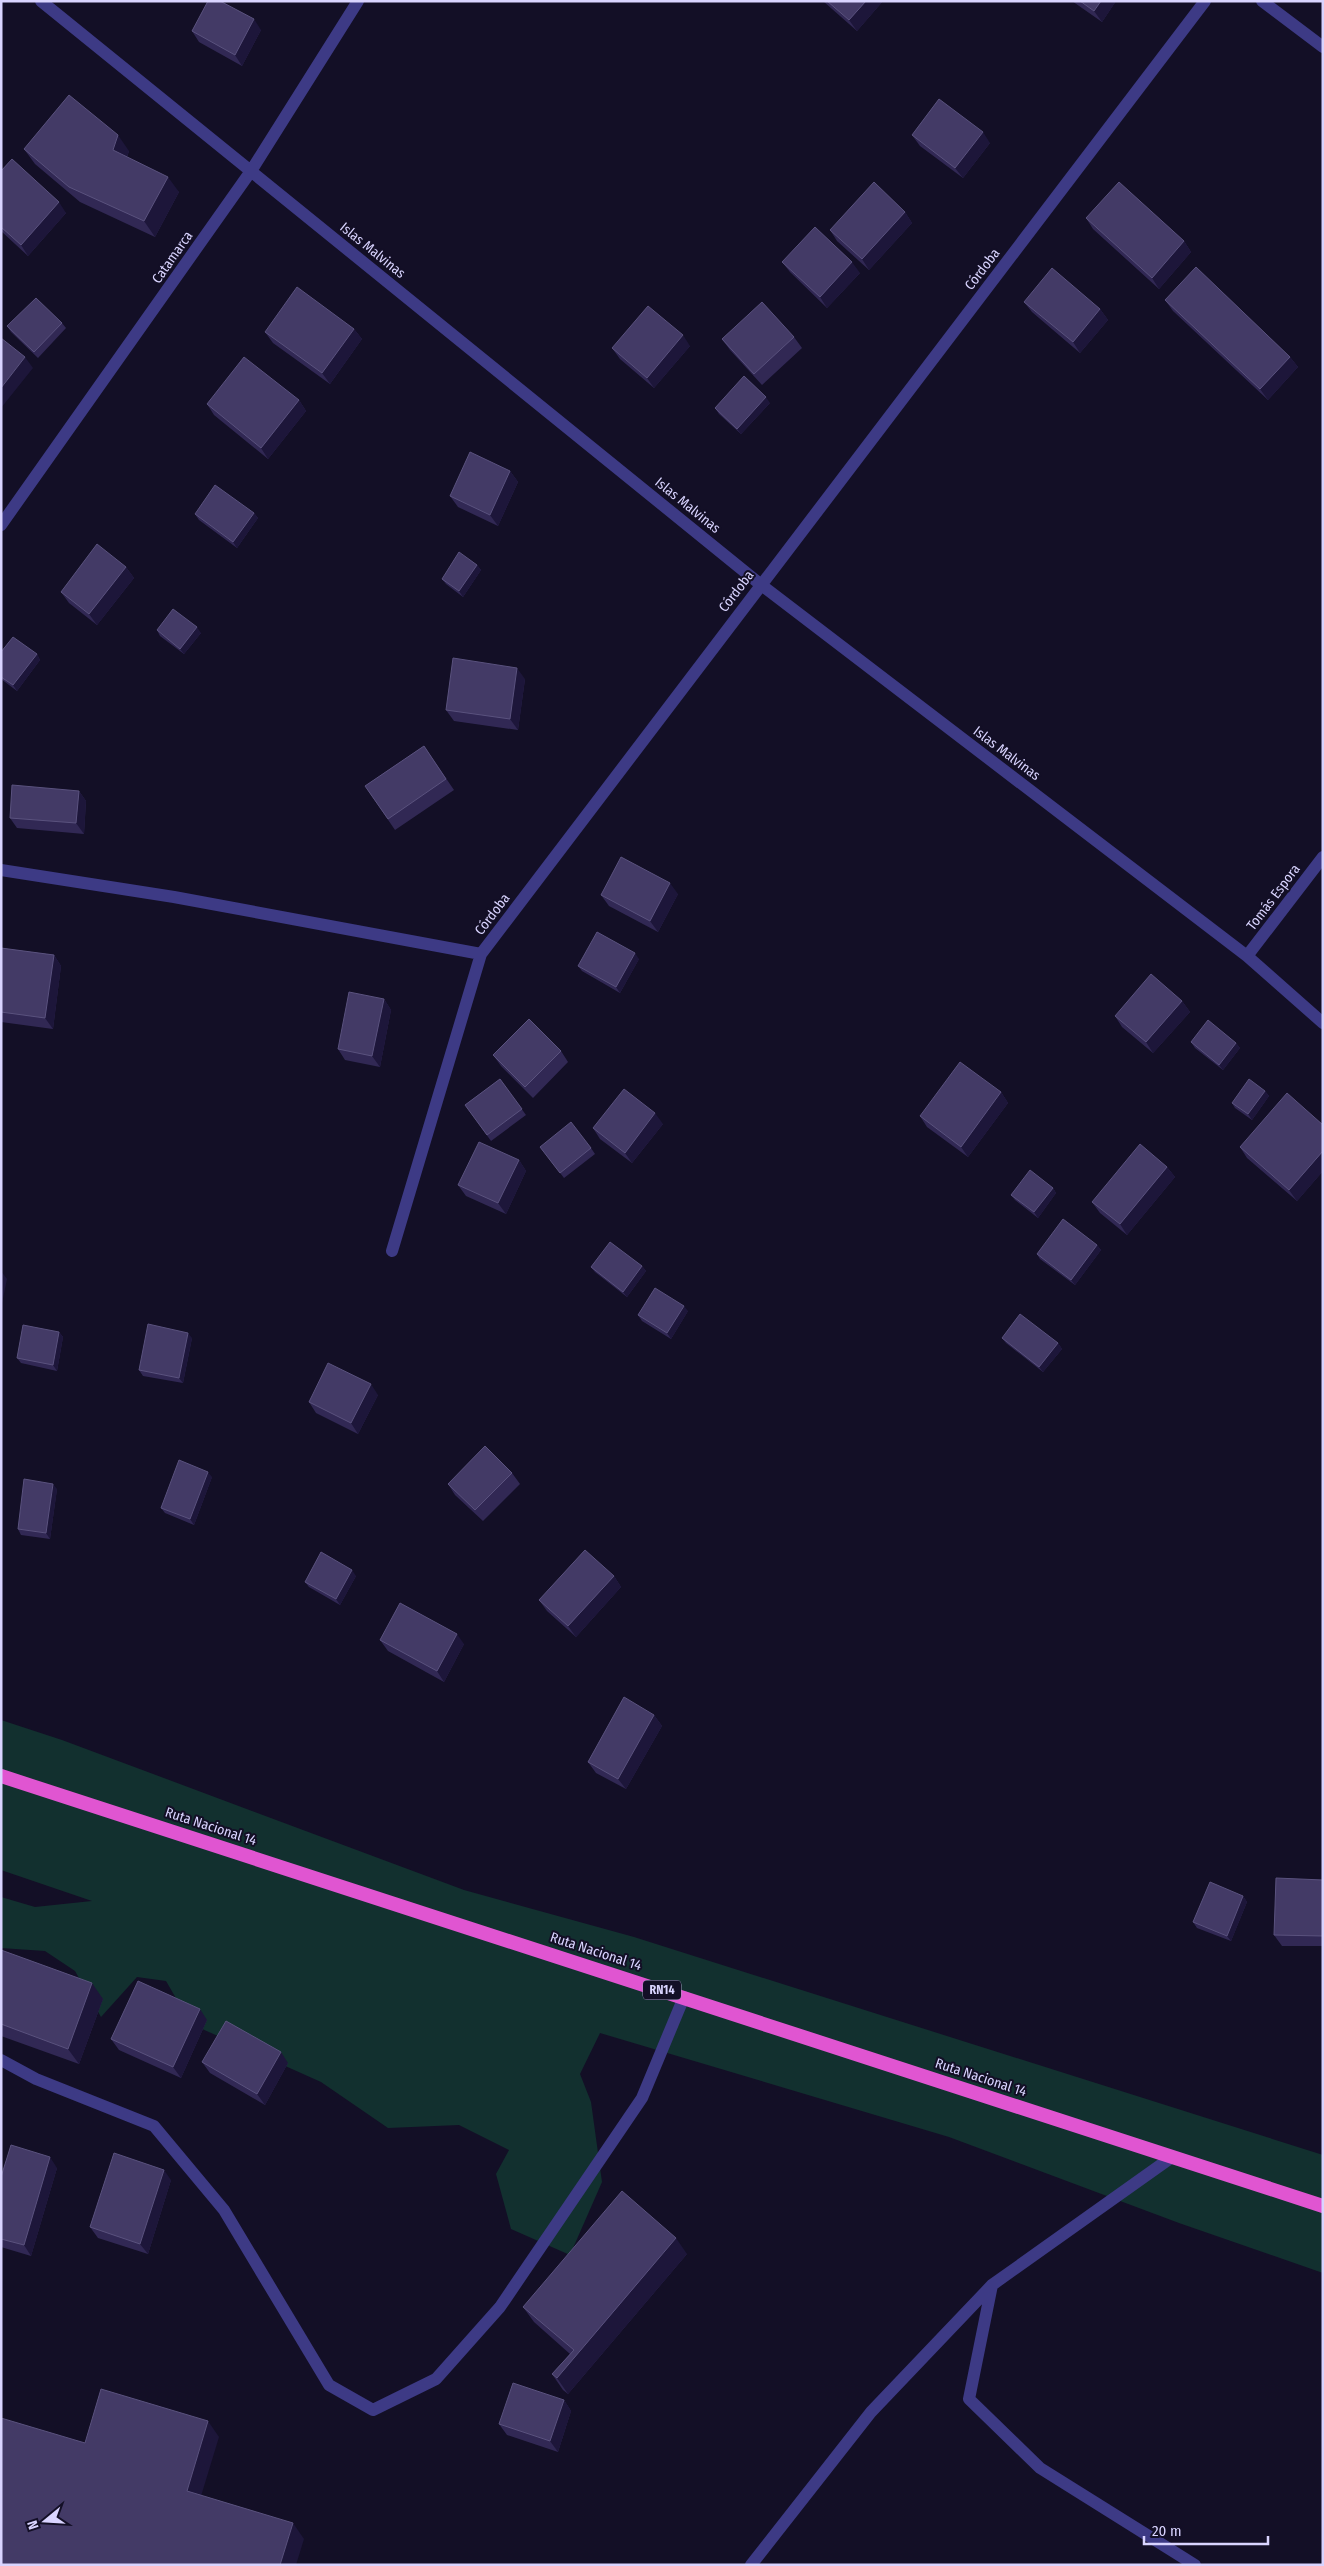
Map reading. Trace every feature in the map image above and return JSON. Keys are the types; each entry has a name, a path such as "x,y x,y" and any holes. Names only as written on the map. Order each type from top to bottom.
{"highway":[{"name":"Ruta Nacional 14","path":"1,1776 1323,2206"}],"street":[{"name":"Islas Malvinas","path":"41,1 760,584 1247,956 1323,1023"},
{"name":"Catamarca","path":"1,525 251,171 358,1"},
{"name":"Córdoba","path":"392,1251 481,954 760,584 1205,1"},
{"path":"1262,1 1323,47"},
{"name":"Tomás Espora","path":"1247,956 1323,857"},
{"path":"1,870 174,897 481,954"},
{"path":"1,2060 36,2079 154,2126 224,2210 329,2385 373,2410 436,2379 500,2307 642,2098 684,1997"},
{"path":"751,2565 870,2412 992,2285 1172,2157"},
{"path":"992,2285 970,2399 1040,2468 1195,2565"}],"green space":[{"path":"1,1720 62,1740 464,1890 634,1937 1323,2155 1323,2273 1179,2223 949,2137 600,2033 580,2074 591,2102 602,2182 570,2255 511,2229 496,2174 509,2150 459,2125 388,2128 321,2082 191,2024 166,1981 137,1977 101,2017 75,1971 45,1951 1,1948 1,1897 35,1907 92,1901 1,1870"}],"building":[{"path":"208,1 220,1 254,19 235,55 192,31"},
{"path":"827,1 866,1 849,20"},
{"path":"1080,1 1101,1 1094,11"},
{"path":"69,95 118,135 113,150 168,177 144,221 69,187 24,149"},
{"path":"939,99 983,132 955,168 912,135"},
{"path":"12,159 59,202 21,245 1,227 1,171"},
{"path":"874,182 905,212 862,259 830,230"},
{"path":"1119,182 1184,241 1152,278 1086,218"},
{"path":"815,227 852,262 820,297 782,262"},
{"path":"1196,267 1290,357 1260,389 1165,300"},
{"path":"1052,268 1100,309 1073,342 1024,302"},
{"path":"297,287 354,329 322,373 265,332"},
{"path":"36,298 62,323 34,352 7,326"},
{"path":"762,302 794,337 754,374 722,339"},
{"path":"648,306 683,335 647,378 612,348"},
{"path":"1,338 25,357 1,388"},
{"path":"244,357 299,400 261,448 207,404"},
{"path":"744,376 766,397 737,429 715,408"},
{"path":"470,452 510,471 490,515 450,496"},
{"path":"215,485 254,513 233,542 195,514"},
{"path":"97,544 126,567 89,614 61,592"},
{"path":"459,552 477,565 459,591 442,579"},
{"path":"173,609 197,627 180,649 157,630"},
{"path":"13,637 37,654 13,685 1,677 1,652"},
{"path":"453,658 517,668 510,719 446,710"},
{"path":"424,746 446,779 388,819 365,786"},
{"path":"12,785 79,791 76,823 10,818"},
{"path":"621,857 670,883 650,921 601,895"},
{"path":"597,932 635,953 616,987 578,966"},
{"path":"1,948 54,955 45,1018 1,1012"},
{"path":"1151,974 1182,1001 1146,1042 1115,1016"},
{"path":"349,992 384,999 372,1056 338,1049"},
{"path":"529,1019 561,1051 525,1087 493,1055"},
{"path":"1208,1020 1236,1043 1219,1065 1191,1042"},
{"path":"960,1062 1001,1092 961,1147 920,1116"},
{"path":"500,1079 522,1109 487,1135 465,1105"},
{"path":"1249,1079 1265,1091 1248,1114 1232,1103"},
{"path":"624,1089 655,1113 625,1153 593,1128"},
{"path":"1287,1093 1323,1125 1323,1151 1289,1190 1240,1147"},
{"path":"571,1122 591,1148 560,1173 540,1147"},
{"path":"479,1142 519,1160 498,1203 458,1185"},
{"path":"1140,1144 1167,1167 1120,1224 1092,1202"},
{"path":"1030,1170 1053,1188 1034,1212 1011,1195"},
{"path":"1063,1219 1097,1245 1071,1280 1037,1254"},
{"path":"610,1242 642,1266 623,1292 591,1267"},
{"path":"655,1288 684,1306 667,1333 638,1315"},
{"path":"1020,1314 1058,1343 1039,1367 1002,1338"},
{"path":"148,1324 188,1333 179,1378 139,1370"},
{"path":"23,1325 59,1332 53,1365 17,1358"},
{"path":"328,1363 371,1384 351,1423 309,1402"},
{"path":"485,1446 512,1473 475,1510 448,1484"},
{"path":"179,1460 208,1472 190,1519 161,1508"},
{"path":"24,1479 53,1484 46,1533 18,1529"},
{"path":"585,1550 614,1576 568,1626 539,1600"},
{"path":"321,1552 352,1570 336,1599 305,1582"},
{"path":"400,1603 457,1634 437,1671 380,1640"},
{"path":"624,1697 654,1715 618,1779 588,1762"},
{"path":"1276,1878 1323,1880 1323,1936 1274,1935"},
{"path":"1210,1882 1243,1896 1227,1936 1193,1922"},
{"path":"1,1950 92,1983 68,2049 1,2024"},
{"path":"138,1981 200,2009 173,2067 111,2039"},
{"path":"226,2021 281,2052 257,2094 202,2062"},
{"path":"11,2145 50,2157 24,2245 1,2239 1,2177"},
{"path":"114,2153 164,2170 140,2244 90,2227"},
{"path":"622,2191 676,2238 557,2378 552,2374 574,2350 523,2307"},
{"path":"513,2383 564,2400 550,2441 499,2424"},
{"path":"101,2389 208,2421 187,2491 293,2523 280,2565 1,2565 1,2418 85,2443"}]}
